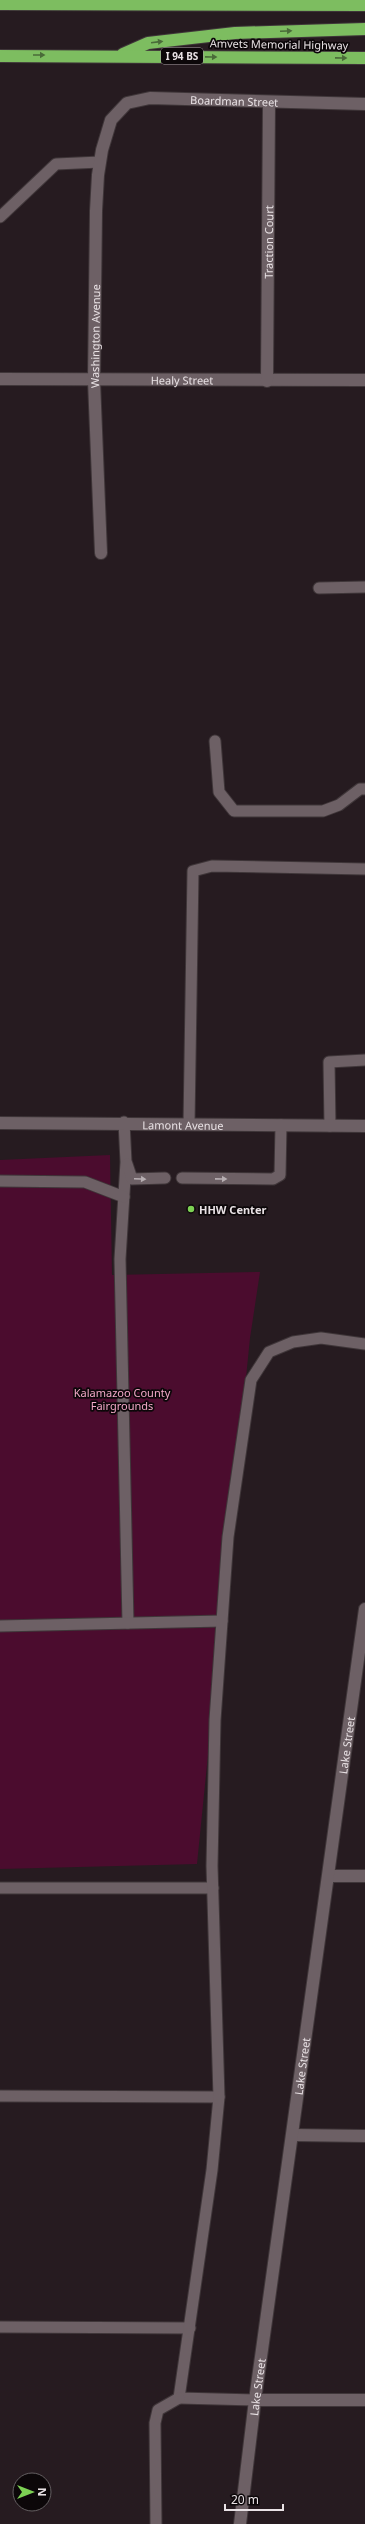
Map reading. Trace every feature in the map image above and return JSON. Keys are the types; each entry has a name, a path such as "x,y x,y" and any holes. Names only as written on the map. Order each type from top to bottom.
{"highway":[{"path":"0,4 365,5"},
{"path":"120,56 148,43 235,33 365,29"},
{"name":"Amvets Memorial Highway","path":"0,56 365,58"}],"street":[{"name":"Boardman Street","path":"111,120 127,103 150,98 269,103 365,104"},
{"name":"Traction Court","path":"267,381 269,103"},
{"name":"Washington Avenue","path":"101,553 94,381 96,210 100,162 111,120"},
{"name":"Healy Street","path":"0,379 94,381 365,380"},
{"name":"Lamont Avenue","path":"0,1123 124,1122 365,1126"},
{"name":"Lake Street","path":"240,2524 255,2400 365,1611"},
{"path":"329,1876 365,1876"},
{"path":"293,2135 365,2136"},
{"path":"255,2400 365,2400"}],"lane":[{"path":"0,217 56,164 100,162"},
{"path":"319,588 365,587"},
{"path":"215,741 218,792 234,811 323,811 339,806 360,789 365,789"},
{"path":"189,1124 193,871 212,866 365,869"},
{"path":"330,1126 329,1062 365,1060"},
{"path":"124,1122 126,1162 120,1259 128,1623"},
{"path":"182,1178 273,1179 280,1175 281,1125"},
{"path":"126,1162 132,1179 165,1178"},
{"path":"0,1181 85,1182 124,1196"},
{"path":"179,2398 212,2170 218,2097 213,1888 215,1720 228,1537 251,1380 269,1352 293,1342 321,1338 365,1344"},
{"path":"0,1626 222,1621"},
{"path":"0,1888 213,1888"},
{"path":"0,2096 218,2097"},
{"path":"0,2327 190,2328"},
{"path":"156,2524 155,2423 158,2410 179,2398 255,2400"}],"green space":[{"name":"Kalamazoo County Fairgrounds","path":"110,1155 112,1275 260,1272 250,1338 197,1864 0,1869 0,1160"}],"place":[{"name":"HHW Center","path":"191,1209"}]}
